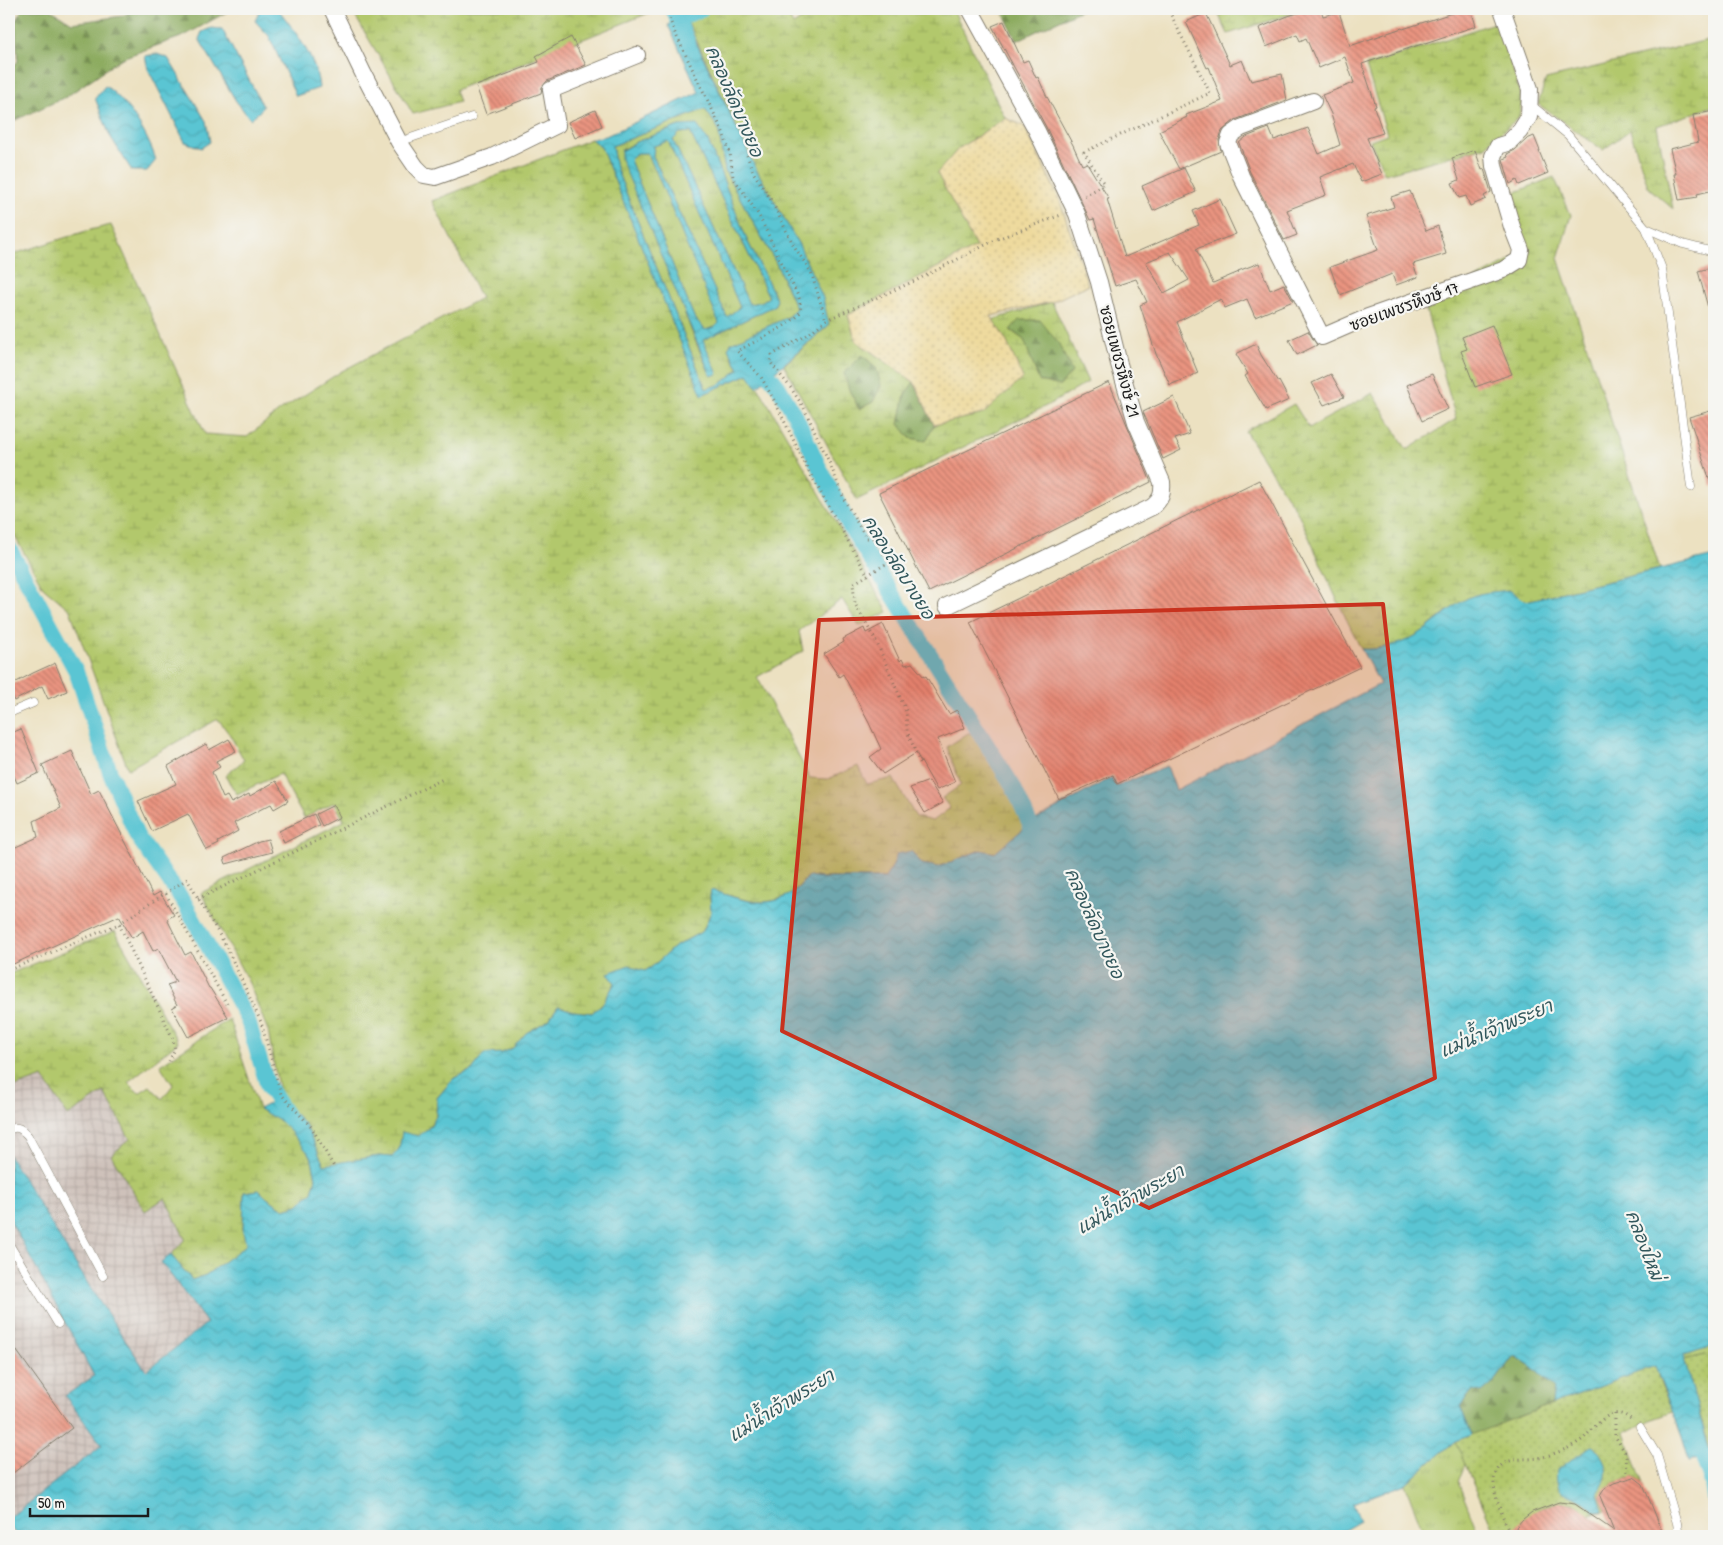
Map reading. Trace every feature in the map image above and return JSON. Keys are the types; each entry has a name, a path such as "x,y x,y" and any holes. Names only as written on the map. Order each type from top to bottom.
{"street":[{"path":"332,9 399,142 416,167 424,175 435,177 484,160 557,126 551,90 637,55"},
{"name":"ซอยเพชรหึงษ์ 21","path":"947,606 1152,507 1159,501 1162,492 1162,482 1136,422 1119,364 1099,282 1073,207 1037,131 970,9"},
{"name":"ซอยเพชรหึงษ์ 17","path":"1313,101 1242,128 1231,135 1228,143 1242,176 1322,337 1368,317 1502,270 1519,260 1521,250 1512,227 1494,166 1493,156 1498,146 1508,143 1520,131 1529,117 1530,89 1502,9"}],"lane":[{"path":"1530,104 1568,135 1646,228 1662,269 1691,487"},
{"path":"399,142 472,117"},
{"path":"1646,228 1683,244 1714,252"},
{"path":"9,713 33,703"},
{"path":"9,1130 14,1127 19,1128 28,1136 103,1276"},
{"path":"9,1244 58,1324"},
{"path":"1640,1427 1657,1455 1679,1536"}],"path":[{"path":"666,9 674,31 723,132 730,153 733,177 758,214 799,298 802,308 798,316 790,322 737,350 760,377 775,402 809,472 868,576"},
{"path":"920,763 907,731 906,711 877,643 855,604 854,584 889,562 874,538 866,538 846,501 804,408 770,362 772,355 807,335 826,320 917,280 997,240 1073,207 1104,184 1084,152 1210,93 1168,9"},
{"path":"747,155 753,172 770,198 794,246 811,272 826,320"},
{"path":"198,899 290,856 445,778"},
{"path":"9,970 119,924 187,879 226,946 261,1022 281,1094 312,1128 334,1166"},
{"path":"166,894 227,1004"},
{"path":"119,924 173,1040 175,1049 169,1061"},
{"path":"1615,1414 1615,1436 1626,1454 1627,1474"},
{"path":"1511,1536 1496,1497 1493,1478 1498,1468 1512,1459 1539,1458 1566,1449 1582,1440 1601,1419 1615,1414 1625,1414 1640,1427"}],"highlighted area":[{"path":"1383,604 1435,1078 1149,1208 782,1031 819,620"}],"shaded area":[{"path":"43,1077 104,1092 130,1139 112,1155 145,1211 165,1197 185,1239 171,1255 161,1262 207,1323 145,1371 93,1292 9,1155 9,1089"},
{"path":"9,1218 94,1376 65,1396 103,1445 9,1518"}],"green space":[{"path":"23,9 50,9 72,23 122,16 137,9 232,9 184,36 122,58 66,97 9,123 9,71 18,61 15,21"},
{"path":"351,9 659,9 455,90 459,102 413,114"},
{"path":"682,9 785,9 793,25 812,13 814,9 953,9 1005,118 958,149 938,173 976,247 848,315 856,341 914,382 905,394 899,424 910,438 926,441 934,425 983,414 1007,342 992,320 1052,302 1088,382 1054,402 857,500 784,365 829,325 799,245 756,169","holes":["1019,320 1040,320 1059,344 1072,372 1060,386 1039,381 1024,340 1010,330","862,355 876,367 881,385 873,402 859,409 849,390 844,373"]},
{"path":"1002,9 1083,9 1016,41"},
{"path":"1216,9 1306,9 1228,34"},
{"path":"1497,22 1522,101 1519,117 1485,147 1385,174 1370,140 1387,134 1366,66"},
{"path":"1708,40 1714,76 1714,106 1657,126 1673,209 1648,187 1630,130 1603,150 1538,104 1546,79"},
{"path":"705,109 718,128 725,171 776,263 796,308 788,317 731,343 732,358 739,369 721,384 706,389 616,168 612,146","holes":["679,126 708,141 747,240 777,300 774,306 703,340 711,376 697,345 621,150 636,142"]},
{"path":"690,132 769,297 761,302 749,304 673,140 680,133"},
{"path":"591,139 601,147 702,394 749,374 888,612 859,626 842,599 799,631 803,651 757,677 810,778 828,779 858,766 867,784 893,778 916,817 933,821 950,808 942,798 961,785 947,747 968,733 976,735 1001,773 1025,828 995,853 980,850 938,867 922,864 911,851 892,867 885,878 821,878 809,876 789,895 770,901 750,901 711,890 711,912 703,931 674,947 645,971 637,969 608,973 615,983 603,1003 592,1013 573,1011 558,1006 549,1020 526,1033 513,1048 502,1053 484,1055 472,1070 453,1079 437,1098 436,1116 431,1126 392,1157 379,1156 324,1166 306,1126 280,1098 268,1031 249,983 201,893 344,821 335,802 304,818 280,774 237,794 225,776 244,760 230,735 218,719 128,769 70,610 43,587 9,526 9,259 17,253 111,225 205,434 247,437 281,410 342,371 481,298 432,201"},
{"path":"668,140 740,307 727,317 653,156 654,146"},
{"path":"637,153 647,153 655,169 720,323 716,327 705,330 694,317 630,160"},
{"path":"1554,177 1571,215 1558,258 1660,569 1526,601 1508,590 1446,612 1421,633 1400,644 1369,650 1361,649 1299,515 1245,431 1294,404 1309,428 1373,393 1407,450 1456,419 1425,306 1513,259 1525,265 1506,196"},
{"path":"1019,320 1041,320 1060,344 1072,372 1060,386 1039,381 1024,340 1010,329"},
{"path":"862,355 876,367 882,385 873,402 859,409 849,390 844,373"},
{"path":"914,382 934,425 926,441 910,438 899,424 905,394"},
{"path":"115,931 178,1042 128,1082 139,1093 150,1086 162,1099 173,1085 160,1065 229,1019 259,1109 283,1122 311,1156 316,1178 312,1192 298,1205 284,1209 267,1198 259,1190 244,1192 243,1231 247,1245 206,1275 192,1280 171,1255 185,1239 165,1198 145,1211 111,1155 130,1139 104,1092 68,1116 43,1077 9,1089 9,974"},
{"path":"1714,1346 1714,1353 1684,1360 1682,1354"},
{"path":"1714,1353 1714,1464 1684,1360"},
{"path":"1514,1355 1531,1366 1554,1387 1552,1404 1472,1435 1460,1406 1473,1390 1496,1380"},
{"path":"1655,1365 1661,1385 1673,1412 1650,1420 1625,1433 1643,1484 1634,1477 1615,1483 1607,1488 1600,1496 1606,1511 1587,1515 1580,1507 1572,1503 1552,1504 1541,1508 1523,1520 1517,1527 1520,1536 1496,1536 1455,1441"},
{"path":"1455,1441 1465,1464 1458,1482 1479,1536 1425,1536 1405,1484"}],"sand":[{"path":"1005,118 1024,126 1059,198 1088,285 1052,302 991,316 1007,342 1023,378 983,414 934,425 914,382 856,341 848,315 976,247 937,173 958,149"}],"water":[{"path":"278,9 310,56 319,88 296,96 269,36 255,21 260,10"},
{"path":"686,21 756,169 799,245 823,298 829,325 757,387 748,374 702,395 601,147 591,139 606,136 699,92 668,25","holes":["705,109 718,128 725,171 776,263 796,308 788,317 731,343 728,348 739,369 721,384 706,389 616,168 612,146"]},
{"path":"211,28 222,29 263,106 250,119 236,101 199,39 202,32"},
{"path":"157,54 168,58 206,121 210,142 201,148 185,142 148,69 145,56"},
{"path":"105,86 129,109 148,140 156,160 147,171 132,171 110,136 95,98"},
{"path":"697,125 708,141 747,240 777,300 774,306 703,340 718,374 711,376 621,159 621,151 636,142 679,126","holes":["690,132 769,297 761,302 749,304 673,140 680,133","668,141 740,307 727,317 653,156 654,146","637,153 647,153 719,323 715,327 705,330 694,317 630,160"]},
{"name":"แม่น้ำเจ้าพระยา","path":"1714,556 1714,1346 1683,1355 1711,1456 1689,1461 1678,1425 1655,1366 1552,1404 1554,1387 1531,1366 1514,1355 1496,1380 1482,1392 1473,1390 1460,1406 1472,1435 1455,1441 1405,1484 1353,1503 1360,1521 1334,1536 17,1536 9,1525 9,1518 102,1445 65,1396 94,1376 9,1218 9,1155 93,1292 146,1371 207,1323 161,1262 171,1255 192,1280 206,1275 246,1245 243,1231 244,1192 259,1190 267,1198 284,1209 298,1205 312,1192 316,1178 311,1156 283,1123 259,1109 280,1098 306,1126 324,1165 379,1156 392,1157 399,1149 402,1132 418,1136 431,1126 436,1116 437,1098 453,1079 472,1070 484,1054 502,1053 513,1048 526,1033 549,1020 558,1006 573,1011 592,1013 603,1003 615,983 608,973 629,965 645,971 674,947 703,931 711,912 711,890 740,899 769,902 789,895 809,876 821,878 885,878 897,854 911,851 922,864 938,867 981,850 995,853 1030,823 1112,777 1116,786 1167,766 1176,790 1380,684 1361,649 1392,646 1407,640 1474,595 1508,590 1526,601"},
{"path":"1594,1446 1605,1463 1606,1474 1598,1493 1603,1511 1594,1512 1588,1505 1569,1495 1559,1487 1557,1470"}],"building":[{"path":"1310,9 1321,9 1323,16 1339,12 1350,46 1464,9 1471,9 1476,26 1362,64 1383,133 1367,138 1382,174 1361,182 1353,164 1320,177 1326,195 1287,210 1297,235 1284,240 1250,172 1239,143 1246,137 1269,128 1274,140 1308,128 1319,154 1340,145 1331,114 1322,95 1354,83 1345,57 1319,68 1306,38 1300,41 1297,34 1266,47 1259,28"},
{"path":"1206,13 1230,65 1242,60 1251,81 1282,74 1287,100 1235,120 1222,131 1219,140 1221,151 1179,169 1159,131 1187,117 1186,115 1222,101 1209,67 1207,68 1186,22"},
{"path":"1004,21 1023,62 1028,60 1036,78 1038,77 1082,165 1087,163 1109,199 1107,199 1125,257 1199,225 1193,211 1220,199 1236,234 1196,249 1213,283 1259,263 1270,290 1284,284 1293,301 1255,317 1247,299 1225,308 1221,299 1177,322 1198,373 1170,385 1156,354 1140,305 1147,302 1136,279 1115,286 1094,219 1090,220 1046,127 992,26","holes":["1170,252 1189,280 1164,293 1146,262"]},
{"path":"571,37 586,65 547,81 542,87 541,93 486,114 476,86 539,62 536,56"},
{"path":"595,110 602,126 575,138 568,122"},
{"path":"1714,111 1714,190 1697,194 1698,197 1679,200 1674,174 1676,174 1670,149 1698,142 1693,115"},
{"path":"1534,136 1548,173 1519,185 1517,180 1510,184 1503,159 1508,157 1507,154 1515,150 1527,139"},
{"path":"1475,150 1482,170 1484,169 1491,192 1484,196 1486,199 1470,206 1466,196 1459,198 1452,183 1459,180 1452,158"},
{"path":"1184,168 1196,192 1153,211 1142,186"},
{"path":"1410,191 1426,231 1438,226 1446,254 1413,264 1418,277 1396,285 1392,274 1340,295 1330,267 1378,250 1366,216 1394,207 1391,197"},
{"path":"1714,267 1714,315 1710,315 1698,271"},
{"path":"1492,325 1512,374 1475,387 1461,351 1467,349 1462,337"},
{"path":"1308,331 1317,345 1297,355 1289,340"},
{"path":"1256,344 1289,400 1266,410 1245,376 1248,374 1236,354"},
{"path":"1331,374 1344,397 1324,405 1312,383"},
{"path":"1432,374 1448,409 1422,421 1407,385"},
{"path":"1109,382 1151,482 929,592 879,493"},
{"path":"1174,397 1190,434 1175,439 1181,450 1163,459 1143,412"},
{"path":"1714,410 1714,486 1712,487 1689,417"},
{"path":"1259,480 1360,667 1117,784 1113,775 1059,799 970,622"},
{"path":"883,624 900,661 902,659 905,665 912,663 924,677 926,676 949,714 957,710 965,728 938,739 955,782 937,790 916,753 883,774 870,757 881,749 869,723 843,674 839,677 824,654 844,642 843,639 864,628 866,633"},
{"path":"55,663 67,691 48,699 42,686 14,701 9,692 9,686"},
{"path":"21,729 39,773 17,783 9,764 9,734"},
{"path":"229,739 236,751 216,761 220,767 212,772 223,798 227,796 231,803 249,794 250,796 276,781 288,801 274,809 271,804 234,823 238,831 207,850 188,814 152,831 138,801 176,784 168,766 206,744 209,750"},
{"path":"72,751 91,794 99,790 153,896 160,892 174,915 167,919 185,955 191,952 209,988 228,1017 188,1037 172,1008 177,1005 167,985 176,982 158,948 153,951 143,931 132,938 119,916 9,966 9,850 38,837 34,821 61,808 42,765"},
{"path":"929,781 943,803 925,813 910,788"},
{"path":"334,805 340,817 322,826 316,814"},
{"path":"314,814 319,825 284,843 279,831"},
{"path":"268,839 272,852 226,864 224,858 259,841"},
{"path":"9,1340 72,1428 9,1476"},
{"path":"1634,1477 1643,1484 1664,1536 1520,1536 1516,1527 1523,1519 1532,1512 1559,1502 1575,1504 1614,1531 1600,1496 1605,1488"}],"waterway":[{"name":"คลองลัดบางยอ","path":"673,9 688,43"},
{"path":"677,19 701,9"},
{"name":"คลองลัดบางยอ","path":"759,358 761,365 778,386 798,421 850,527 1013,786 1038,842"},
{"path":"9,548 76,671 111,775 137,836 184,902 248,1021 268,1087 288,1118"},
{"name":"คลองใหม่","path":"1696,1437 1712,1483 1714,1497"}]}
